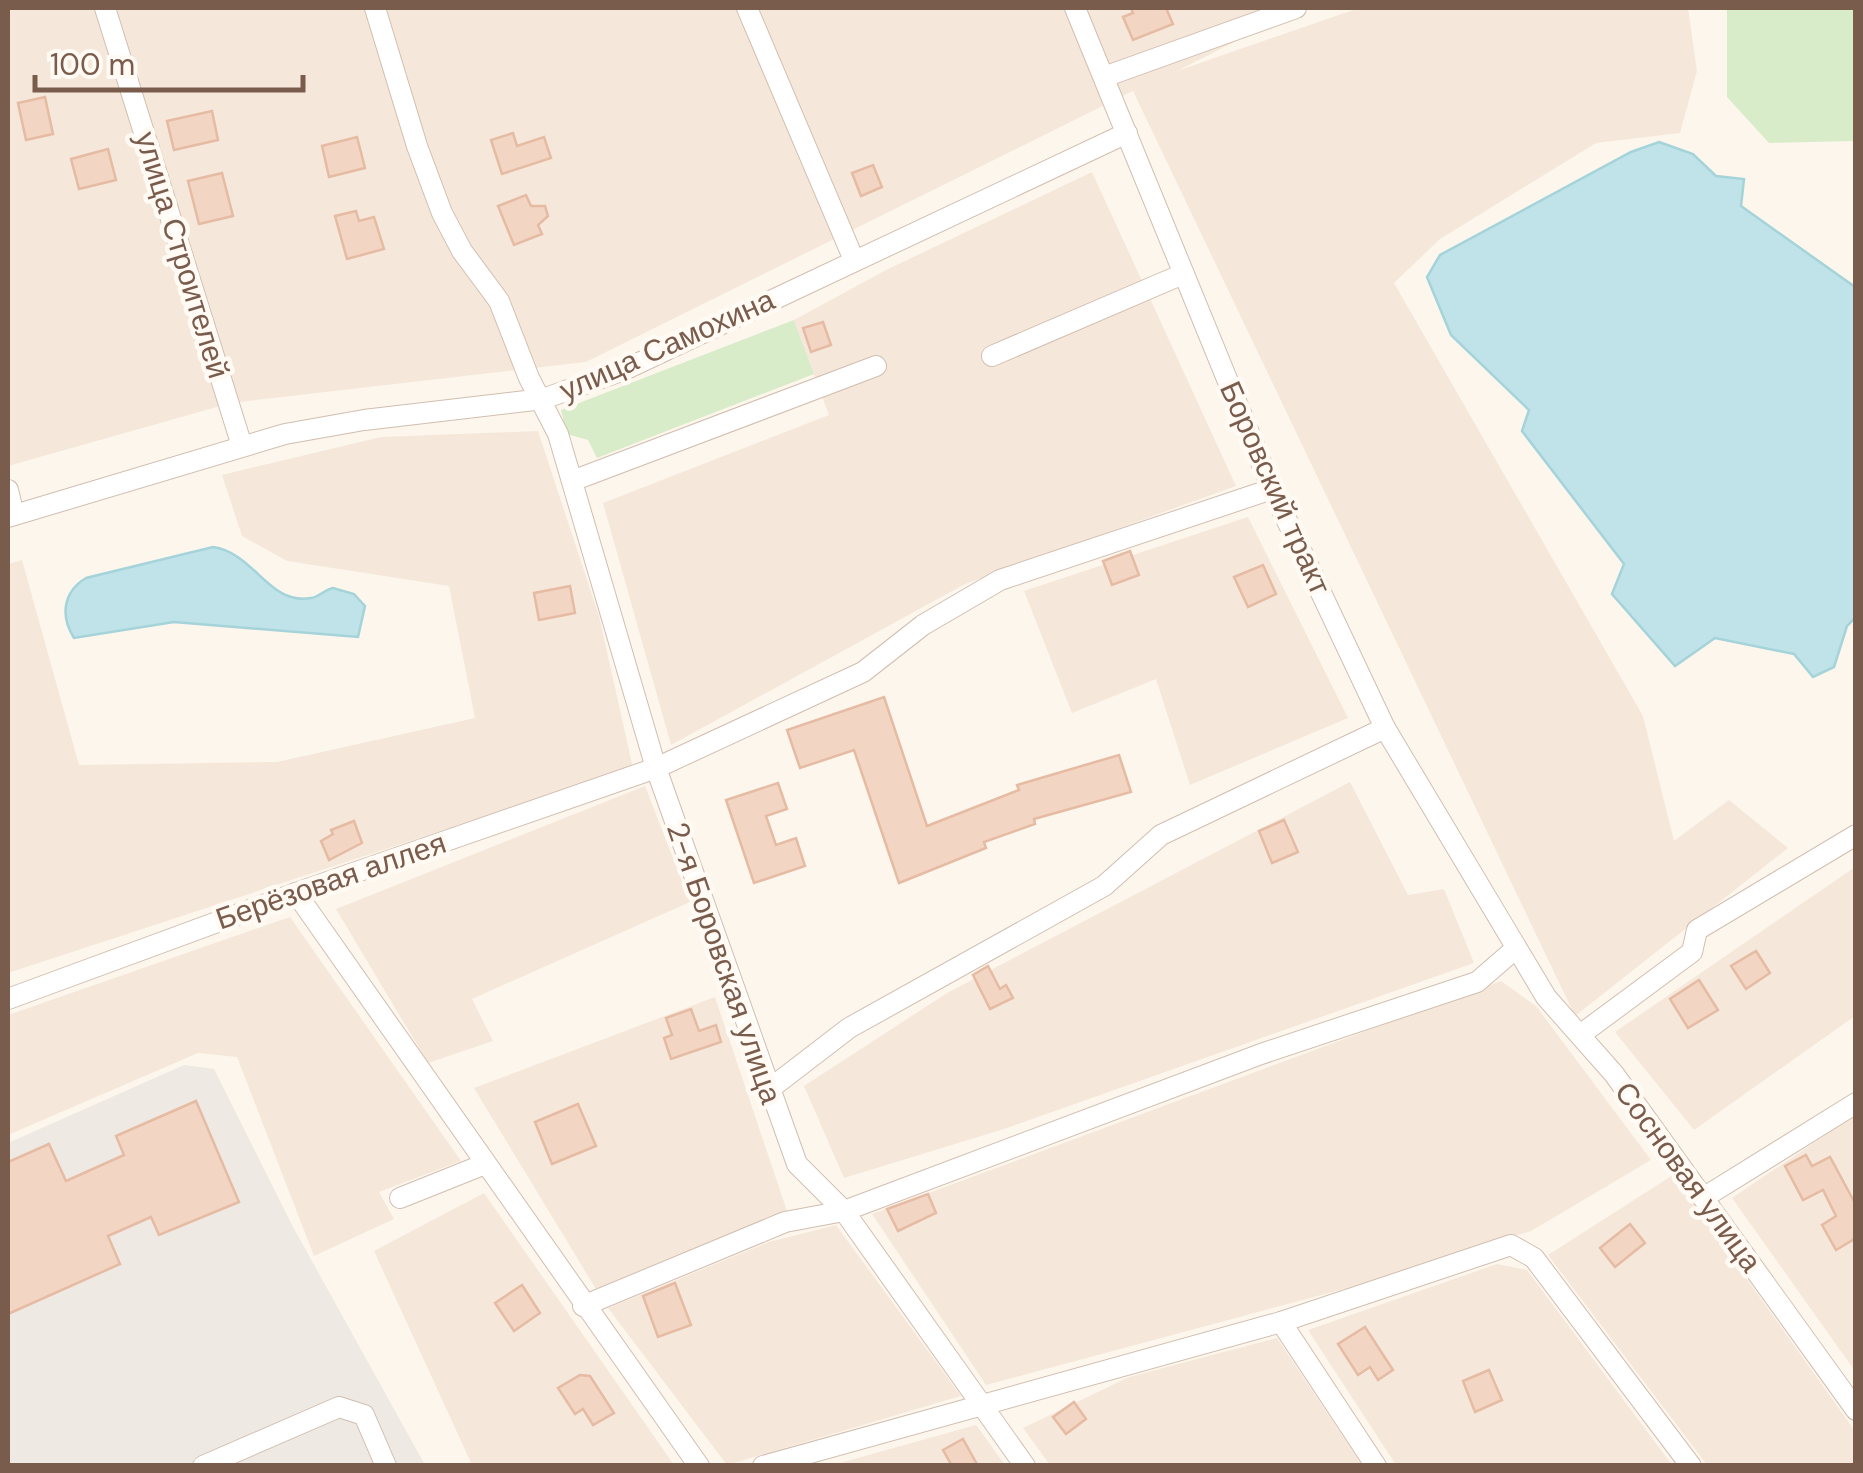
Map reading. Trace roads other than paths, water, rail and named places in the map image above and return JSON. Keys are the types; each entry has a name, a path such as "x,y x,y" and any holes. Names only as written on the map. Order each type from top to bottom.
{"street":[{"name":"улица Строителей","path":"105,8 242,446"},
{"name":"2-я Боровская улица","path":"375,8 416,146 442,212 462,251 499,302 528,378 542,399 572,481 656,768 797,1164 844,1211 1024,1466"},
{"path":"747,8 854,260"},
{"name":"Боровский тракт","path":"1075,8 1272,489 1385,728 1514,950"},
{"path":"1104,77 1296,8"},
{"name":"улица Самохина","path":"11,516 242,446 364,420 542,399 624,370 1126,134"},
{"path":"992,356 1183,274"},
{"path":"572,481 876,366"},
{"name":"Берёзовая аллея","path":"8,999 296,892 656,768 863,672 923,625 1000,580 1272,489"},
{"path":"8,490 11,516"},
{"path":"768,1091 849,1028 1104,886 1161,835 1385,728"},
{"path":"1580,1035 1692,952 1698,930 1856,835"},
{"path":"296,892 699,1466"},
{"path":"584,1306 785,1222 844,1211 1261,1054 1477,982 1514,950"},
{"name":"Сосновая улица","path":"1514,950 1614,1074 1856,1410"},
{"path":"1703,1198 1856,1103"},
{"path":"400,1198 485,1164"},
{"path":"764,1466 1281,1322 1511,1245 1534,1258 1691,1466"},
{"path":"1281,1322 1376,1466"},
{"path":"203,1466 340,1407 364,1415 386,1466"}],"water":[{"path":"1659,142 1693,154 1716,176 1744,179 1741,206 1855,287 1855,618 1847,626 1834,667 1813,677 1794,654 1715,638 1675,666 1612,594 1624,564 1522,431 1529,410 1451,335 1427,277 1440,255 1631,152"},
{"path":"213,547 228,551 273,587 296,598 311,598 333,588 354,594 365,606 358,637 174,622 74,638 66,605 72,590 86,578"}]}
